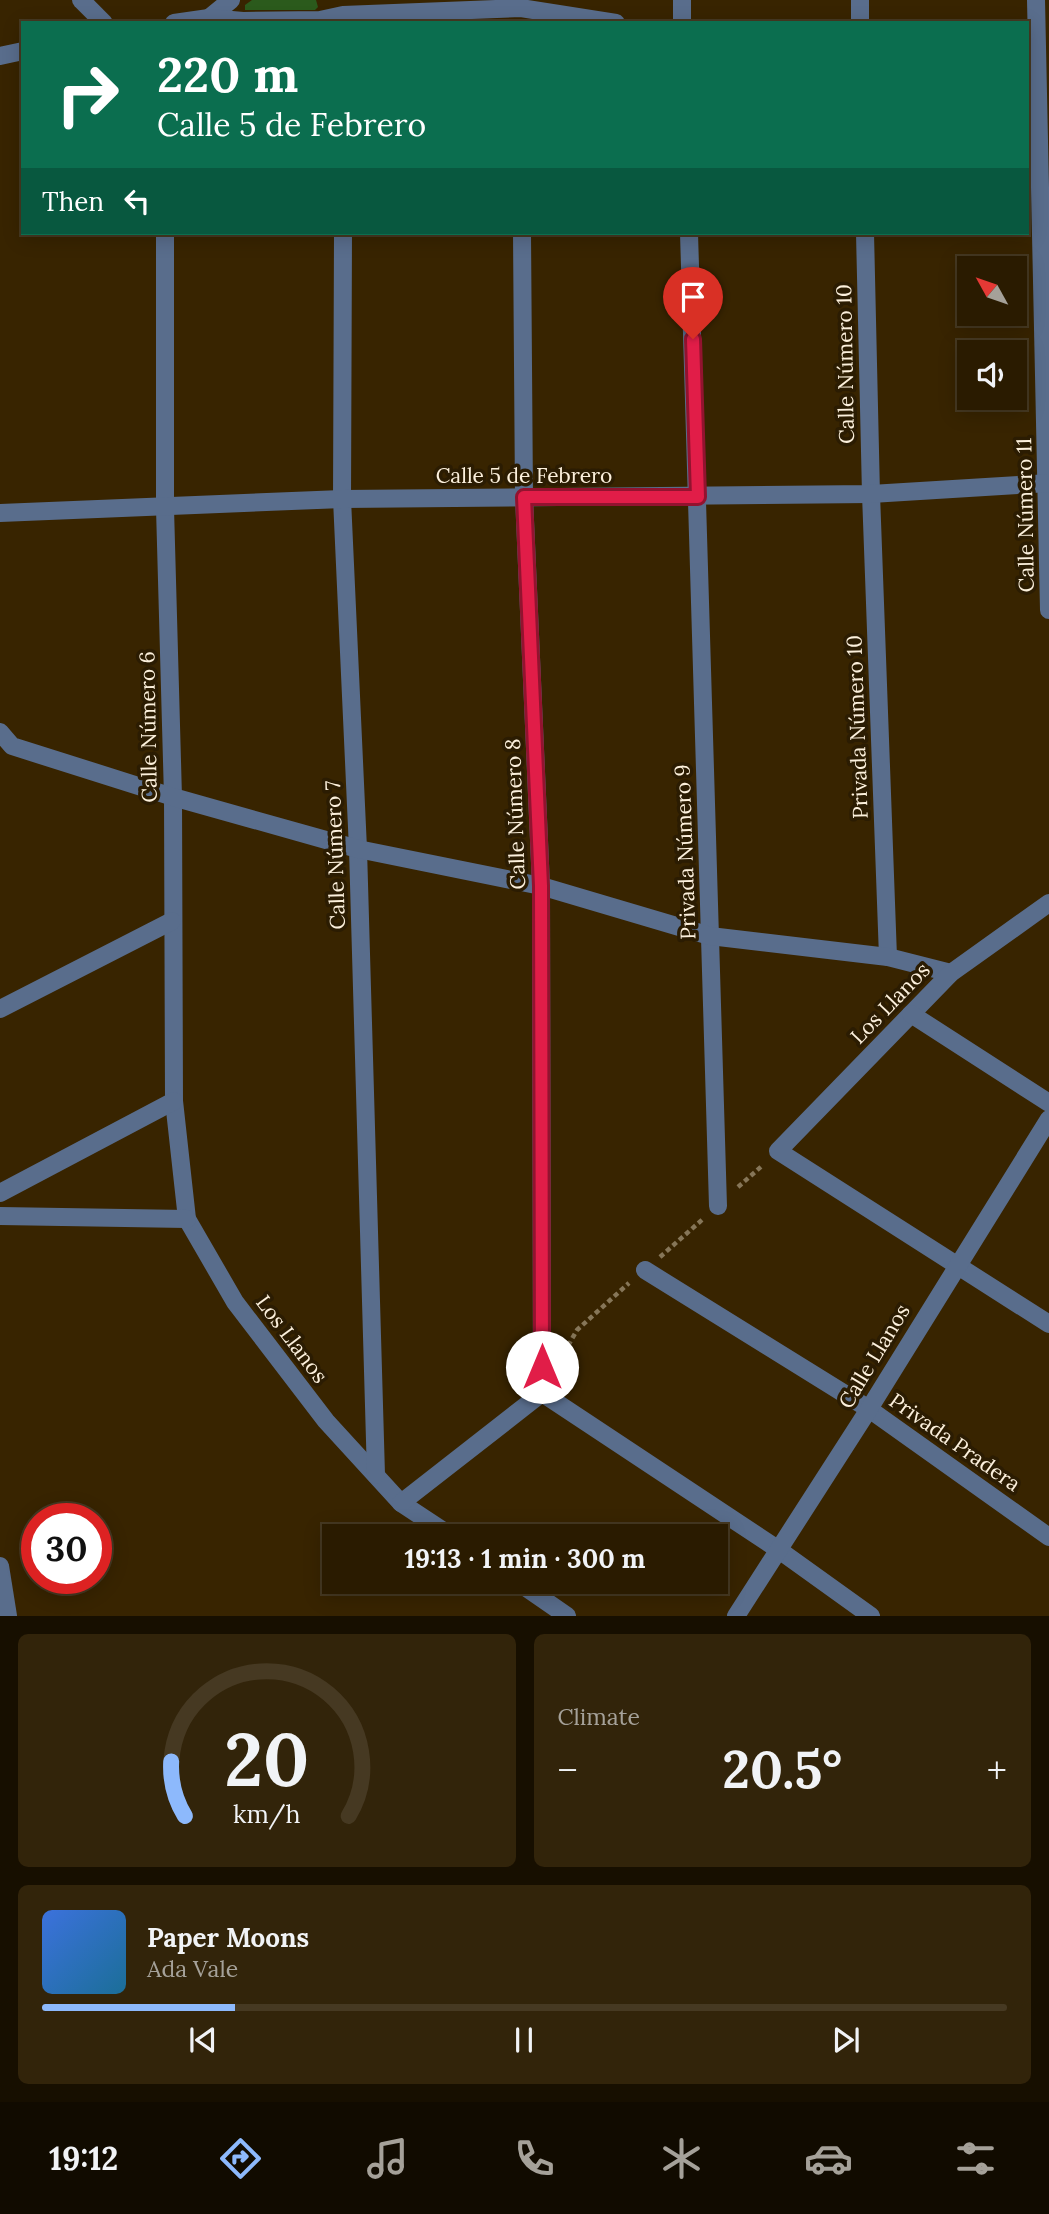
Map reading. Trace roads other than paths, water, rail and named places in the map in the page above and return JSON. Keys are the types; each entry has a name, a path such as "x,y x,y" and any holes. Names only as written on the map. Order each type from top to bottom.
{"street":[{"path":"81,0 102,21"},
{"path":"209,18 231,0"},
{"path":"682,0 682,21"},
{"path":"860,0 860,21"},
{"name":"Calle Número 11","path":"1036,0 1049,610"},
{"path":"188,21 209,18 243,21 320,20 341,13 521,10 601,21"},
{"path":"0,56 21,51"},
{"name":"Calle Número 6","path":"165,235 165,508 173,797 174,1101 187,1219"},
{"name":"Calle Número 7","path":"343,235 342,499 358,849 376,1475"},
{"name":"Calle Número 8","path":"522,235 524,497 541,886 542,1393"},
{"name":"Privada Número 9","path":"689,235 718,1206"},
{"name":"Calle Número 10","path":"865,235 871,495"},
{"name":"Calle 5 de Febrero","path":"0,513 342,499 871,495 1048,483"},
{"name":"Privada Número 10","path":"871,495 888,957"},
{"path":"6,739 173,797 358,849 541,886 710,936 888,957 951,973"},
{"name":"Los Llanos","path":"957,1264 778,1151 951,973 1049,903"},
{"path":"0,1009 172,921"},
{"path":"911,1014 1049,1103"},
{"path":"0,1193 174,1101"},
{"name":"Calle Llanos","path":"736,1615 869,1409 1049,1119"},
{"path":"0,1216 187,1219"},
{"name":"Los Llanos","path":"187,1219 235,1302 310,1400 401,1503 433,1524"},
{"path":"957,1264 1049,1324"},
{"name":"Privada Pradera","path":"645,1270 869,1409 1049,1537"},
{"path":"401,1503 542,1393 779,1550 871,1615"},
{"path":"0,1566 8,1615"},
{"path":"536,1594 567,1615"}]}
